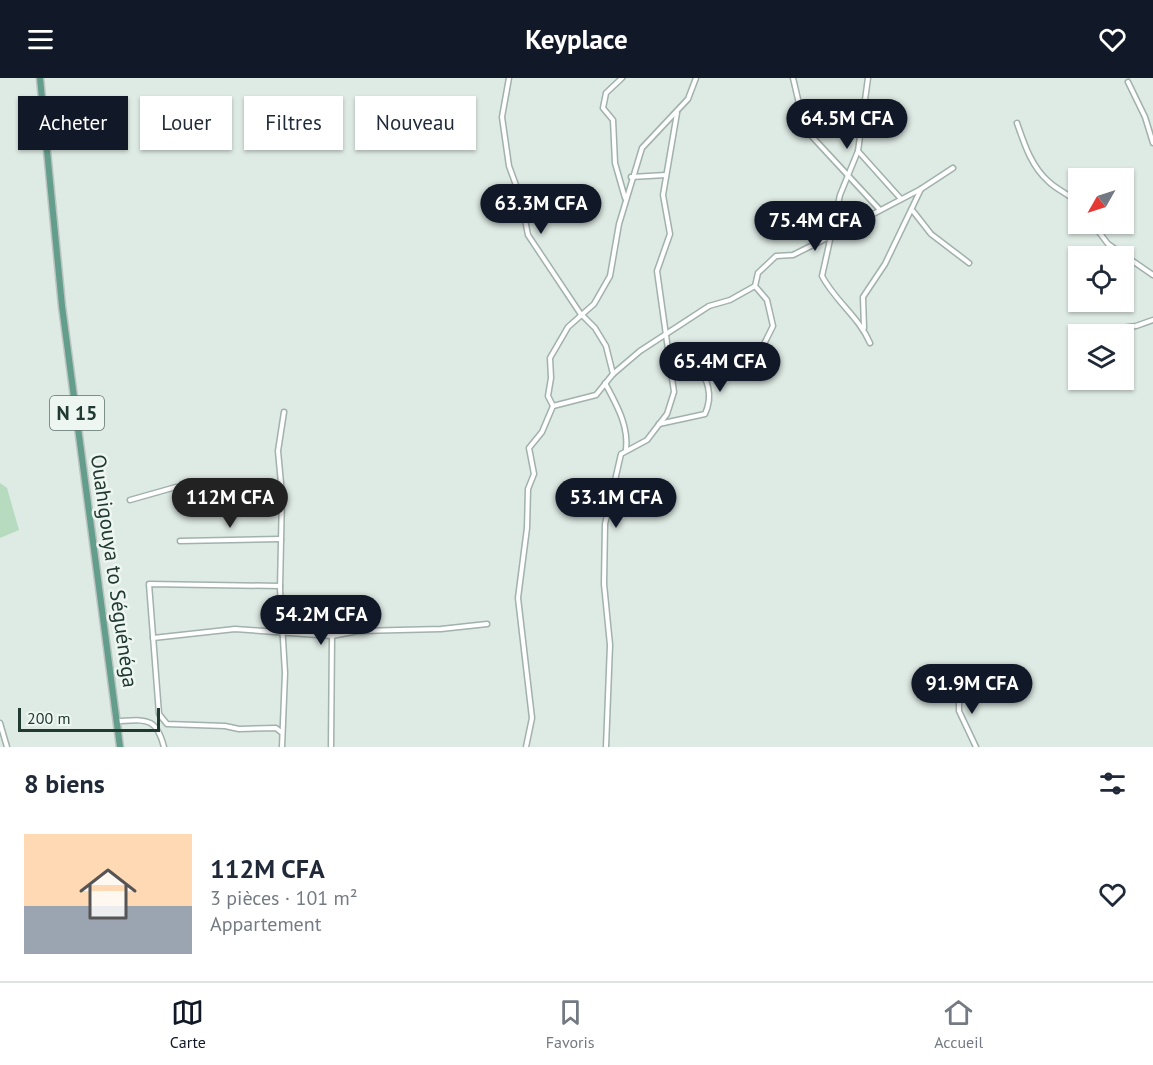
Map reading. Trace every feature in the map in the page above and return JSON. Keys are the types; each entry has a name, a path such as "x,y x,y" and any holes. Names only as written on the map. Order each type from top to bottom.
{"main road":[{"name":"Ouahigouya to Séguénéga","path":"40,78 62,306 120,747"}],"street":[{"path":"509,78 502,117 509,166 521,199 528,235 582,316 595,328 606,346 613,374"},
{"path":"622,78 606,93 603,108 613,120 615,163 625,199"},
{"path":"526,747 532,718 518,598 527,528 528,489 534,474 529,448 542,432 553,406 548,396 551,378 550,358 568,327 594,304 610,276 625,199 642,148 688,99 698,78"},
{"path":"793,78 805,129 880,210"},
{"path":"868,78 858,151 840,195 833,235 822,276 828,287 864,329 870,343"},
{"path":"1128,82 1145,117 1153,143"},
{"path":"606,747 610,645 604,584 605,524 621,454 647,440 667,414 674,392 664,336 657,271 670,234 663,195 677,112"},
{"path":"1017,123 1026,149 1037,169 1047,180 1068,196"},
{"path":"858,151 901,199"},
{"path":"553,406 596,395 613,374 640,351 709,306 730,300 755,286 758,273 776,256 793,255 921,189 953,168"},
{"path":"631,177 666,175"},
{"path":"864,329 863,297 913,211 921,189"},
{"path":"913,211 931,234 969,263"},
{"path":"1100,234 1108,244 1153,275"},
{"path":"755,286 767,300 773,326 761,350"},
{"path":"1134,326 1153,320"},
{"path":"658,424 705,414 709,405 708,381 696,362 684,360 670,366"},
{"path":"605,383 620,412 627,438 626,450"},
{"path":"282,747 285,673 280,586 282,494 278,451 284,412"},
{"path":"130,500 176,488 221,497 282,494"},
{"path":"180,541 281,539"},
{"path":"280,586 149,584 159,714 163,721 167,724 225,726 239,729 276,728 281,732"},
{"path":"153,638 215,630 332,636 358,631 441,629 487,624"},
{"path":"331,747 332,636"},
{"path":"976,747 959,711 959,701 979,684"},
{"path":"117,721 140,720 154,724 159,728 164,747"},
{"path":"154,724 163,721"},
{"path":"0,723 7,747"}],"green space":[{"path":"0,483 7,488 19,530 0,538"}]}
